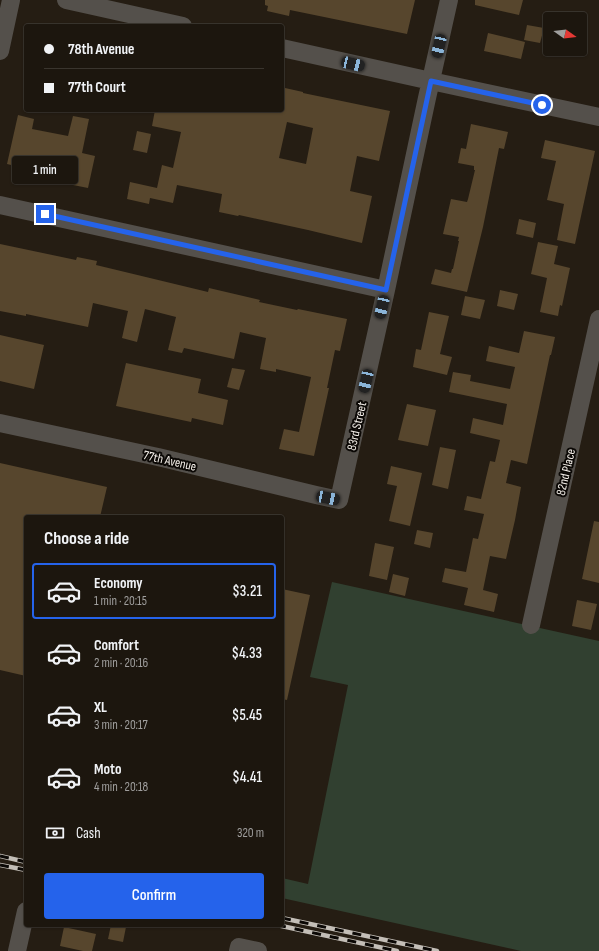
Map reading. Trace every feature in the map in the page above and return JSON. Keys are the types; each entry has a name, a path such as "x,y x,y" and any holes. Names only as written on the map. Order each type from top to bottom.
{"street":[{"path":"0,51 11,0"},
{"path":"66,0 174,24"},
{"name":"83rd Street","path":"339,500 450,0"},
{"path":"284,48 599,117"},
{"path":"0,204 386,290"},
{"name":"82nd Place","path":"531,625 599,319"},
{"name":"77th Avenue","path":"0,423 158,457 339,500"},
{"path":"17,951 24,920"},
{"path":"239,949 258,951"}],"green space":[{"path":"332,582 599,641 599,951 521,951 284,898 284,878 308,884 348,685 310,677"}],"building":[{"path":"265,0 415,0 407,34 290,10 289,16 267,11 268,6 265,5"},
{"path":"475,0 523,0 519,15 475,5"},
{"path":"527,25 543,28 540,43 524,40"},
{"path":"488,33 525,42 521,59 484,51"},
{"path":"285,88 390,111 379,161 357,156 350,191 372,196 362,243 239,215 219,212 222,194 177,185 173,203 150,198 149,204 127,199 130,182 157,188 162,165 173,168 181,132 152,126 155,112 284,112","holes":["287,122 313,128 306,164 279,158"]},
{"path":"18,115 34,119 32,129 68,136 73,116 89,119 82,153 95,156 88,188 68,184 69,179 7,164"},
{"path":"471,124 508,132 504,149 499,148 483,227 467,292 431,284 435,269 451,273 453,269 459,237 443,234 451,199 467,202 468,199 475,170 474,166 458,163 461,148 466,149"},
{"path":"137,131 151,134 147,153 133,150"},
{"path":"545,140 595,151 575,244 557,240 564,204 547,200 556,161 541,158"},
{"path":"519,219 536,223 533,238 516,234"},
{"path":"538,242 558,246 554,264 570,268 562,306 560,305 558,316 540,312 547,278 531,274"},
{"path":"0,244 76,260 77,257 97,261 96,265 208,292 209,288 260,300 259,302 347,319 340,351 335,350 327,388 329,388 314,456 279,449 284,429 299,432 311,377 276,369 276,372 260,369 266,338 240,332 234,359 184,348 182,353 168,350 176,317 145,309 137,342 122,338 128,311 93,303 88,327 26,314 26,316 0,311"},
{"path":"500,290 518,294 514,310 497,306"},
{"path":"465,296 485,300 480,319 461,315"},
{"path":"429,312 449,316 440,354 452,357 447,375 413,367 416,349 421,350"},
{"path":"524,331 555,337 527,464 511,460 506,483 521,487 515,520 506,559 490,556 483,590 498,594 494,612 464,605 468,588 442,582 445,568 466,572 473,538 478,539 484,514 464,510 467,496 481,499 490,461 495,462 500,440 470,433 473,418 503,425 507,404 449,392 453,372 471,375 470,381 510,389 515,367 486,361 489,346 519,353"},
{"path":"0,335 44,345 34,389 0,381"},
{"path":"126,363 201,379 198,393 228,400 223,425 192,418 191,422 116,406"},
{"path":"232,368 245,370 239,390 227,387"},
{"path":"407,404 436,410 428,446 398,440"},
{"path":"440,447 456,450 448,489 432,485"},
{"path":"0,463 107,487 100,515 24,515 24,676 0,670"},
{"path":"391,466 422,473 410,526 389,521 397,486 387,484"},
{"path":"594,521 599,522 599,583 582,579"},
{"path":"417,530 433,533 430,548 414,544"},
{"path":"375,543 394,547 387,580 369,576"},
{"path":"393,574 409,578 405,596 389,592"},
{"path":"284,589 310,595 287,700 284,699"},
{"path":"577,600 597,604 591,630 572,626"},
{"path":"64,927 96,934 92,951 83,951 60,946"},
{"path":"111,927 126,927 123,942 108,939"}],"railway":[{"path":"0,856 24,862"},
{"path":"0,865 24,870"},
{"path":"284,918 437,951"},
{"path":"284,927 397,951"}],"route":[{"path":"45,214 386,290 431,81 542,105"}]}
